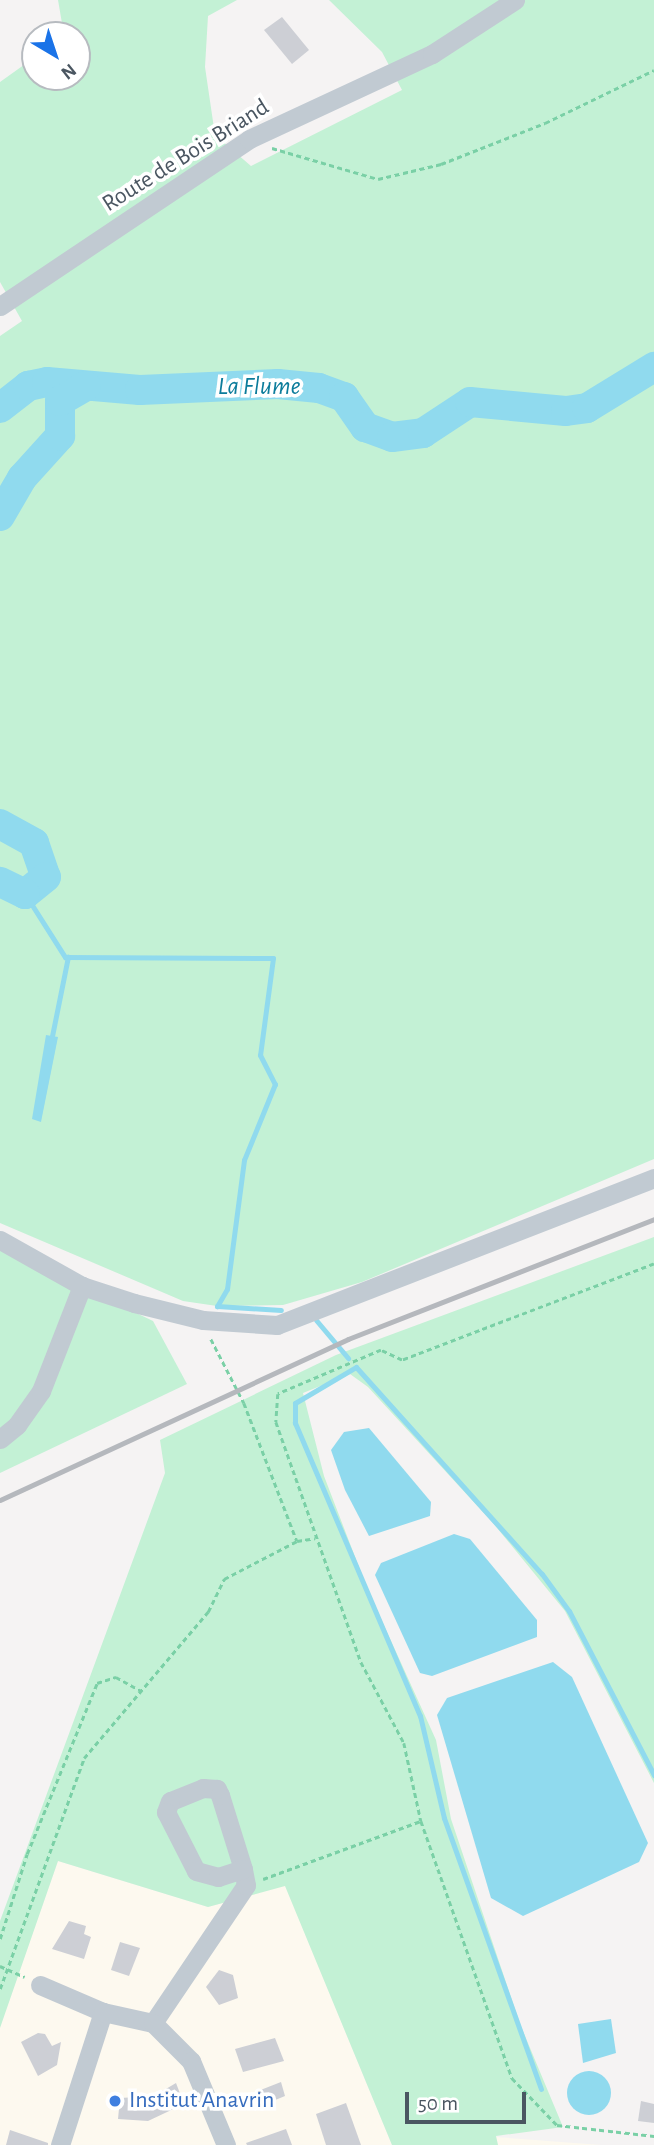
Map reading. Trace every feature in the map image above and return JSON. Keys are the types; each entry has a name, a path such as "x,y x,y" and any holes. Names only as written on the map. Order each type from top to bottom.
{"street":[{"name":"Route de Bois Briand","path":"0,306 249,139 432,54 515,0"},
{"path":"0,1240 82,1286 203,1320 277,1325 654,1178"},
{"path":"0,1439 17,1425 41,1391 82,1286"},
{"path":"153,2023 244,1877 217,1789 203,1788 170,1801 166,1812 196,1871 218,1877 244,1877"},
{"path":"40,1985 103,2012 153,2023 191,2061 226,2145"},
{"path":"60,2145 103,2012"}],"path":[{"path":"249,139 378,180 454,159 545,123 654,70"},
{"path":"654,1264 402,1360 381,1350 278,1394 276,1422 361,1662 404,1743 421,1821 512,2078 556,2125 654,2136"},
{"path":"203,1320 244,1403 297,1541"},
{"path":"0,1989 84,1758 208,1612 225,1579 297,1541 316,1538"},
{"path":"0,1939 27,1854 97,1684 116,1677 141,1691"},
{"path":"244,1877 421,1821"},
{"path":"0,1966 7,1968"}],"shaded area":[{"path":"58,1861 208,1907 285,1885 392,2145 0,2145 0,2027"},
{"path":"496,2137 601,2145 498,2145"}],"green space":[{"path":"58,0 237,0 208,16 205,67 215,135 251,166 402,90 382,52 329,0 654,0 654,1159 362,1282 283,1305 217,1306 183,1301 0,1223 0,336 22,321 0,282 0,82 21,67 21,91 91,91 91,21 62,21"},
{"path":"654,1237 654,1783 565,1611 493,1523 368,1387 350,1374 303,1393 324,1476 367,1588 436,1740 451,1819 520,2024 563,2127 496,2136 498,2145 392,2145 285,1886 208,1907 58,1861 0,2028 0,1921 165,1473 160,1440 336,1355"},
{"path":"0,1248 153,1321 187,1384 0,1473"}],"water":[{"path":"46,1035 58,1037 41,1122 32,1119"},
{"path":"369,1428 431,1502 430,1516 369,1536 345,1490 331,1450 344,1432"},
{"path":"454,1534 470,1539 537,1620 537,1637 432,1676 420,1673 375,1575 381,1563"},
{"path":"553,1662 572,1677 648,1843 639,1862 523,1916 491,1898 437,1715 447,1698"},
{"path":"611,2019 616,2053 583,2063 578,2024"},
{"path":"589,2071 604,2078 611,2093 604,2108 589,2115 574,2108 567,2093 574,2078"}],"building":[{"path":"282,17 309,50 292,64 264,30"},
{"path":"69,1921 86,1926 84,1934 91,1937 84,1959 52,1949"},
{"path":"120,1942 140,1948 129,1976 111,1970"},
{"path":"219,1970 233,1975 238,1998 219,2005 206,1987"},
{"path":"38,2033 45,2034 52,2046 61,2042 57,2065 38,2076 21,2042"},
{"path":"275,2038 284,2061 243,2072 235,2049"},
{"path":"281,2082 285,2096 263,2105 258,2091"},
{"path":"176,2083 184,2104 148,2121 118,2119 120,2098 154,2096"},
{"path":"641,2101 654,2104 654,2123 638,2121"},
{"path":"346,2103 361,2145 326,2145 316,2114"},
{"path":"286,2129 292,2145 246,2143"},
{"path":"10,2130 48,2143 48,2145 6,2145"}],"waterway":[{"name":"La Flume","path":"0,408 28,386 47,382 140,390 278,384 319,388 344,397 365,427 392,437 423,433 470,402 566,411 587,408 654,367"},
{"path":"0,516 22,478 60,436 60,401 86,386"},
{"path":"0,824 34,843 46,877 25,894 0,882"},
{"path":"25,894 65,957 273,958 260,1055 275,1084 244,1160 227,1289 217,1306 281,1310"},
{"path":"52,1036 68,957"},
{"path":"316,1320 348,1358"},
{"path":"541,2089 444,1818 420,1716 295,1423 295,1403 356,1367 542,1574 569,1611 654,1775"}],"railway":[{"path":"0,1500 348,1339 654,1219"}],"place":[{"name":"Institut Anavrin","path":"115,2101"}]}
